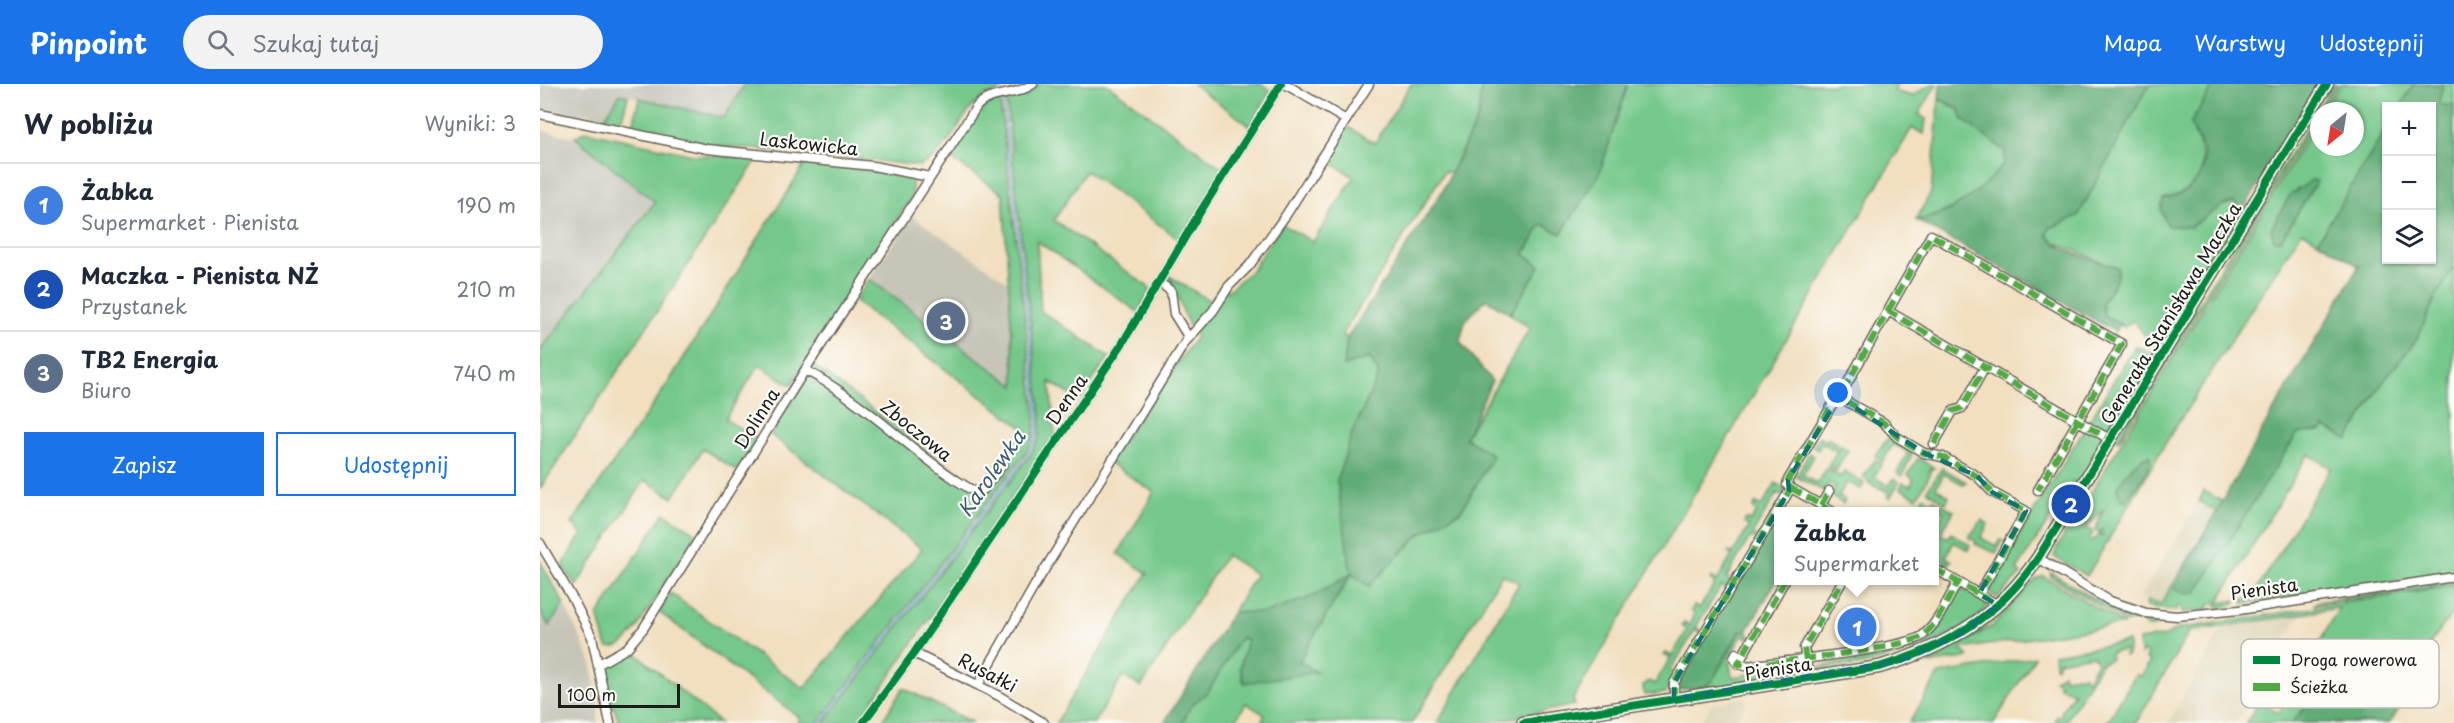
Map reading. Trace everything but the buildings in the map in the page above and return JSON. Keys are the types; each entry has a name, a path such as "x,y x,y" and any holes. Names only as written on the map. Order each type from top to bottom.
{"street":[{"path":"930,177 984,99 1011,95 1033,84"},
{"path":"1283,84 1346,120"},
{"name":"Denna","path":"863,723 914,653 1160,283 1197,217 1283,84"},
{"path":"978,685 1035,585 1189,338 1213,311 1228,286 1249,266 1286,215 1369,84"},
{"name":"Generała Stanisława Maczka","path":"2038,558 2327,84"},
{"name":"Laskowicka","path":"540,114 706,149 873,166 930,177"},
{"name":"Dolinna","path":"599,664 636,640 805,370 930,177"},
{"path":"1843,391 1931,235 2122,344 2038,490"},
{"path":"1160,283 1171,291 1174,314 1189,338"},
{"path":"1888,311 2111,440"},
{"path":"1934,444 1953,411 1962,408 1985,367"},
{"name":"Zboczowa","path":"805,370 831,384 945,474 977,493 983,490 1003,464"},
{"path":"1823,507 1787,485 1834,400 1839,397 1884,423 1897,437 1924,453 1943,457 1977,476 1992,492 2026,511 1978,594"},
{"path":"1780,507 1791,488"},
{"path":"1826,507 1829,491"},
{"path":"1674,699 1674,683 1774,516"},
{"path":"540,544 581,613 592,637 610,723"},
{"name":"Pienista","path":"1523,723 1879,667 1920,654 1959,635 1998,605 2038,558 2110,601 2146,613 2170,616 2204,615 2454,577"},
{"path":"1939,571 1998,605"},
{"path":"1736,653 1734,658 1738,664 1746,666 1915,640 1933,624 1958,582"},
{"path":"1738,664 1782,585"},
{"path":"1809,678 1805,646 1840,585"},
{"name":"Rusałki","path":"914,653 978,685 1044,723"}],"highlighted area":[{"path":"1839,397 1924,453 1977,476 1992,492 2026,511 1979,594 1998,605 1959,635 1899,661 1674,699 1674,683 1789,491 1788,480"}],"shaded area":[{"path":"540,84 745,84 724,118 621,94 602,122 595,115 586,113 580,117 540,109"},
{"path":"540,130 575,137 655,202 540,351"},
{"path":"912,216 1008,282 1015,387 869,279"},
{"path":"2199,501 2217,512 2161,604 2139,599"},
{"path":"564,604 591,661 599,710 597,723 540,723 540,611 549,626"},
{"path":"2301,614 2286,639 2241,639 2241,708 2245,708 2236,723 2168,723 2223,627"},
{"path":"1744,697 1746,704 1734,723 1700,723 1711,704"}],"green space":[{"path":"745,84 998,84 999,92 987,95 977,102 943,147 933,158 920,166 818,154 702,145 633,126 639,98 724,118"},
{"path":"1039,84 1107,84 1223,169 1180,240 1086,171 1054,220 1151,289 1138,312 1037,241 1041,311 1109,357 1079,400 1050,382 1055,435 858,723 824,723 1031,454 1038,440 1041,417 1006,98 1025,94"},
{"path":"1193,84 1262,84 1271,91 1250,126"},
{"path":"1411,84 1482,84 1478,118 1451,172 1444,172 1342,335 1347,338 1344,366 1370,358 1379,374 1351,436 1369,586 1419,535 1461,511 1493,456 1465,438 1530,328 1510,314 1540,266 1524,254 1542,223 1561,234 1600,170 1628,84 1897,84 1894,91 1912,96 1932,84 1937,84 1919,114 1926,119 1924,134 1912,128 1573,699 1575,705 1486,723 1437,723 1519,583 1502,574 1412,723 1260,723 1265,715 1246,703 1234,723 1183,723 1190,706 1208,692 1240,637 1247,640 1240,668 1278,676 1316,672 1298,661 1351,575 1314,596 1266,613 1233,612 1256,574 1226,555 1141,687 1123,676 1094,723 1056,723 1147,573 1118,554 1154,492 1108,462 1196,337 1194,326 1189,326 1169,276 1210,301 1221,285 1228,291 1252,270 1282,224 1313,242 1354,177 1324,158 1346,126 1375,143"},
{"path":"1482,84 1628,84 1599,175 1561,234 1542,224 1524,254 1540,266 1510,314 1486,299 1465,321 1460,342 1492,381 1465,438 1493,455 1461,511 1419,535 1369,586 1351,574 1337,481 1351,436 1379,374 1370,358 1344,366 1347,338 1440,195 1478,118"},
{"path":"1940,84 2149,84 2078,216 2050,228 2047,234 2061,247 2080,256 2118,268 2116,281 2102,303 2104,315 2120,324 2116,332 1916,220 1942,213 1965,201 2004,164 2005,151 1963,120 1959,108 1939,99"},
{"path":"2149,84 2215,84 2194,132 2202,155 2200,175 2187,190 2163,199 2190,227 2223,205 2233,202 2243,210 2161,346 2154,346 2132,321 2124,327 2104,315 2102,303 2116,281 2102,262 2052,241 2047,234 2050,228 2078,216"},
{"path":"2214,84 2319,84 2243,210 2233,202 2223,205 2190,227 2168,226 2161,211 2163,199 2188,189 2203,168 2202,147 2190,124"},
{"path":"2333,84 2337,84 2326,102 2322,102"},
{"path":"2340,84 2454,84 2454,573 2244,604 2243,599 2252,598 2331,468 2308,454 2218,603 2237,600 2234,605 2218,608 2217,604 2210,604 2207,610 2182,612 2182,607 2178,606 2176,611 2146,607 2147,601 2161,604 2217,512 2199,501 2204,491 2223,502 2359,266 2302,231 2171,434 2087,576 2054,557 2057,547 2074,520 2093,532 2090,539 2093,541 2099,535 2104,536 2100,534 2103,529 2099,533 2095,530 2104,509 2088,526 2085,524 2087,519 2083,523 2076,517 2310,133 2310,156 2364,156 2364,102 2329,102"},
{"path":"2414,84 2443,84 2439,102 2441,105 2454,105 2454,267 2436,297 2417,339 2383,382 2348,440 2325,427 2323,430 2297,434 2196,593 2187,594 2174,589 2265,425 2359,266 2318,241 2382,136 2382,264 2436,264 2436,102 2403,102"},
{"path":"620,94 628,96 621,122 616,126 602,122"},
{"path":"1000,99 1036,417 1033,439 1026,452 818,723 798,723 800,718 659,612 670,593 804,688 922,549 771,435 813,365 979,489 1024,429 855,301 869,279 1015,386 1003,194 949,157 984,104"},
{"path":"1939,99 1958,110 2005,151 2005,162 1988,184 1965,201 1939,214 1916,220 1931,192"},
{"path":"2310,122 2310,128 2119,441 2116,439"},
{"path":"585,131 693,155 758,158 540,489 540,351 655,202 575,137"},
{"path":"806,162 906,176 912,181 912,197 791,385 759,365 725,419 757,439 737,471 703,449 673,498 645,480 576,586 562,566 582,534 572,523 668,383"},
{"path":"2312,180 2317,181 2281,240 2274,240 2271,229 2290,195"},
{"path":"2135,346 2156,355 2078,483 2074,481 2017,570 2021,574 1997,598 1986,590"},
{"path":"1820,436 1825,441 1827,438 1848,450 1836,471 1828,466 1837,451 1822,443 1818,450 1813,447"},
{"path":"1888,438 1913,452 1902,476 1897,473 1908,452 1893,444 1883,461 1875,456"},
{"path":"1809,453 1814,456 1803,475 1817,484 1827,468 1841,477 1844,472 1864,483 1861,489 1847,482 1839,496 1845,500 1843,504 1831,495 1835,487 1829,483 1824,491 1796,477"},
{"path":"2150,455 2149,467 2143,478 2127,500 2121,500 2117,489 2123,478 2134,464"},
{"path":"1918,458 1934,468 1929,471 1931,473 1917,498 1900,488 1903,483 1910,486 1914,479 1908,475"},
{"path":"1875,460 1882,463 1874,477 1889,486 1893,479 1899,482 1890,498 1887,496 1889,492 1868,483 1869,481 1863,477"},
{"path":"1942,468 1966,482 1964,485 1944,474 1936,488 1949,496 1946,503 1927,490"},
{"path":"1776,483 1785,489 1782,496 1777,493 1753,533 1758,537 1756,539 1750,537 1726,578 1731,581 1726,588 1721,586 1696,627 1701,631 1700,633 1695,630 1670,671 1675,675 1666,693 1644,695 1643,685 1649,681 1655,684 1670,658 1664,655 1666,653 1672,656 1687,630 1682,626 1684,622 1690,625 1695,614 1691,611 1694,605 1700,608 1715,583 1710,580 1711,578 1717,581 1732,555 1727,552 1733,553 1749,527 1744,523 1746,519 1751,521 1757,512 1753,508 1756,503 1762,506"},
{"path":"1924,496 1931,502 1933,499 1954,511 1942,531 1939,529 1939,520 1944,512 1939,507 1929,503 1926,507 1917,507"},
{"path":"664,513 697,534 635,631 620,646 607,647 598,615"},
{"path":"1774,520 1774,585 1747,631 1740,631 1712,681 1704,687 1679,690 1677,684"},
{"path":"1982,520 1988,524 1981,538 1996,546 2000,540 2003,541 1996,553 1975,544 1976,541 1969,537"},
{"path":"1939,533 1948,538 1951,533 1970,545 1968,550 1954,542 1946,557 1952,561 1949,565 1939,558 1941,548 1939,547"},
{"path":"540,561 564,604 549,626 540,611"},
{"path":"2050,572 2100,602 2155,620 2158,626 2148,627 2138,620 2127,622 2051,577"},
{"path":"1351,574 1299,661 1317,672 1244,683 1240,668 1247,640 1241,637 1208,692 1190,706 1183,723 1164,723 1233,612 1266,613 1314,596"},
{"path":"2043,576 2124,624 1961,649 1969,657 1928,664 1991,627 2036,579"},
{"path":"2029,580 2026,588 1981,631 1926,661 1928,656 1969,632 1994,613"},
{"path":"2454,581 2452,585 2314,605 2317,602"},
{"path":"2454,586 2454,611 2433,639 2321,639 2339,608 2189,632 2136,723 2107,723 2136,674 2141,677 2150,662 2145,658 2147,653 2143,651 2140,655 2139,640 2166,636 2178,629"},
{"path":"1963,589 1987,603 1987,607 1975,619 1942,639 1886,659 1851,667 1850,665 1814,670 1811,667 1814,659 1816,667 1866,658 1866,655 1894,650 1894,647 1902,646 1903,649 1925,639 1956,593"},
{"path":"1741,631 1747,631 1750,635 1748,639 1746,635 1742,636 1729,658 1732,677 1795,668 1796,675 1704,687 1712,681"},
{"path":"2128,642 2128,655 2125,656 2124,650 2110,653 2111,659 2101,663 2065,723 2057,723 2055,720 2057,716 2060,718 2061,711 2074,693 2058,686 2060,684 2054,680 2063,673 2064,678 2084,675 2087,680 2097,662 2093,655 2058,661 2058,666 2055,667 2054,654"},
{"path":"633,651 720,723 619,723 611,699 606,666"},
{"path":"2035,657 1994,723 1909,723 1939,674"},
{"path":"903,688 973,723 881,723"},
{"path":"2255,708 2270,708 2279,713 2282,708 2304,708 2292,723 2246,723"},
{"path":"2304,708 2400,708 2390,723 2292,723"}],"waterway":[{"name":"Karolewka","path":"1001,84 1002,93"},
{"name":"Karolewka","path":"821,723 1028,454 1035,441 1039,418 1003,99"}],"marked path":[{"path":"1888,311 1931,235 2122,344 2038,490"},
{"path":"1843,391 1888,311 2111,440"},
{"path":"1934,444 1953,411 1962,408 1985,367"},
{"path":"1780,507 1791,488 1787,485 1788,480 1835,400 1839,397 1884,423 1897,437 1924,453 1943,457 1977,476 1992,492 2026,511 1979,594"},
{"path":"1791,488 1824,507"},
{"path":"1821,505 1829,491"},
{"path":"1674,699 1674,683 1774,516"},
{"path":"1939,571 1998,605"},
{"path":"1782,585 1738,664 1746,666 1838,654 1910,641 1922,636 1933,625 1958,582"},
{"path":"1809,678 1804,648 1840,585"}],"cycle path":[{"path":"863,723 914,653 1122,344 1197,217 1281,84"},
{"path":"1523,723 1879,667 1926,650 1969,627 1988,613 2023,579 2038,558 2327,84"}],"place":[{"name":"TB2 Energia","path":"946,321"},
{"name":"Maczka - Pienista NŻ","path":"2071,504"},
{"name":"Żabka","path":"1857,627"}]}
